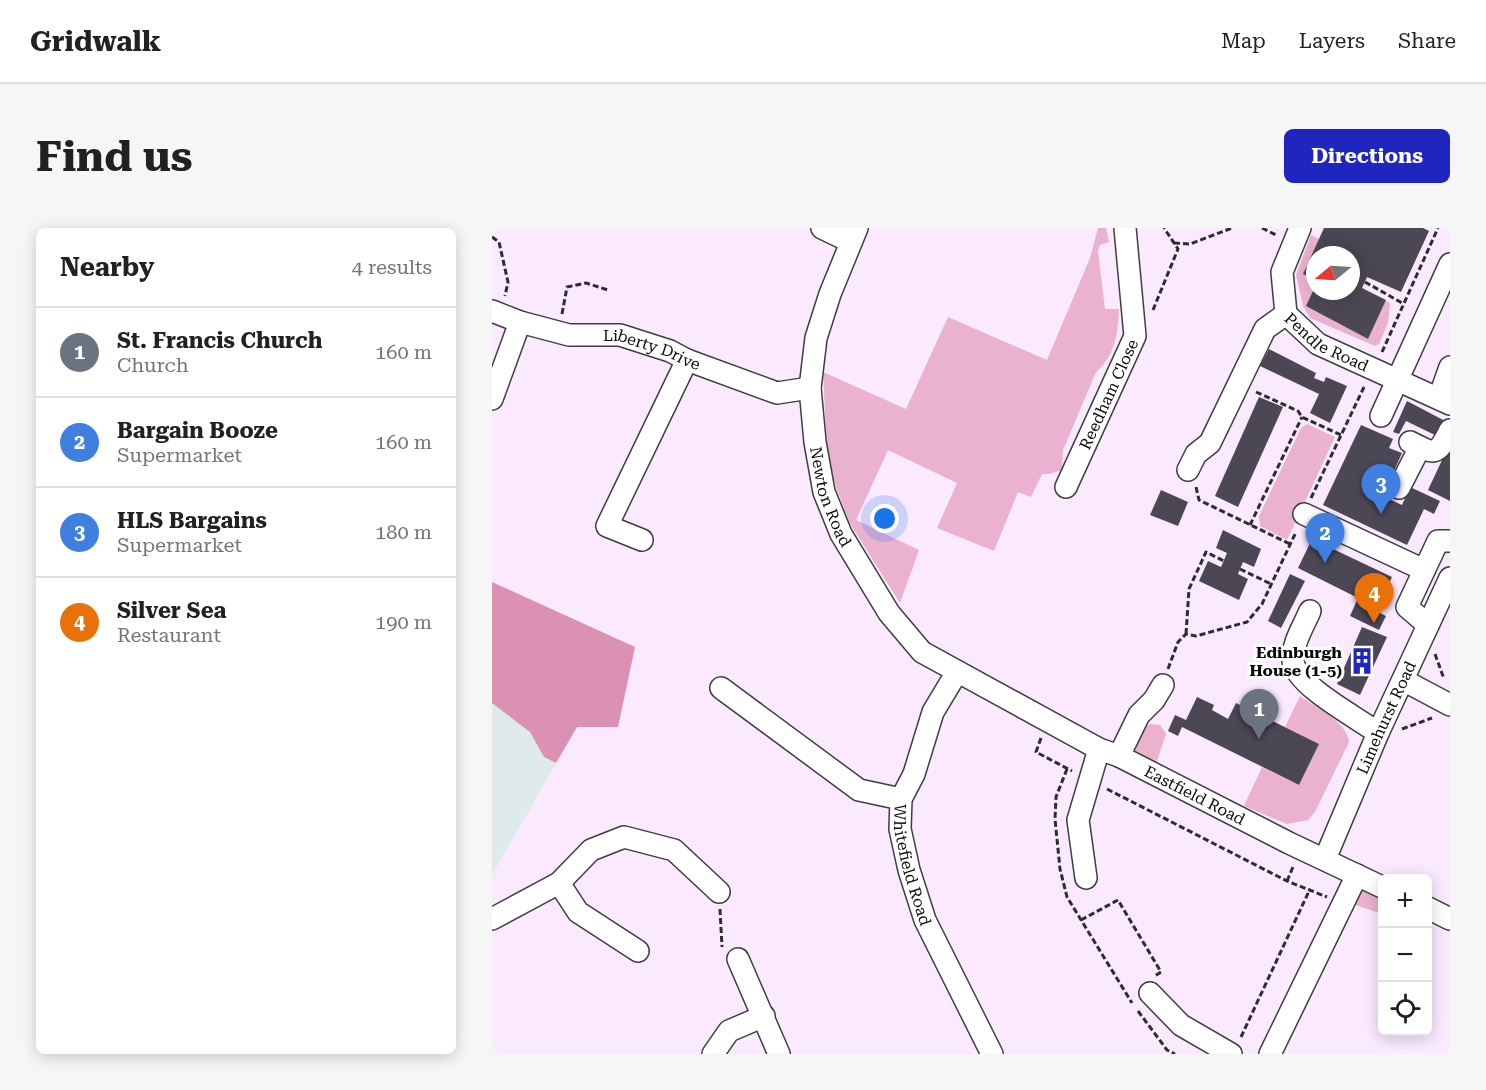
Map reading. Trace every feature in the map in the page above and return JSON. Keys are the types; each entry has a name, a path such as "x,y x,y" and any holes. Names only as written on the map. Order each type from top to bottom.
{"street":[{"path":"822,228 854,235"},
{"name":"Reedham Close","path":"1066,487 1135,336 1125,228"},
{"name":"Pendle Road","path":"1293,233 1282,272 1286,314 1318,344 1377,361 1398,378 1444,401"},
{"name":"Newton Road","path":"854,235 816,338 810,388 815,442 824,492 841,534 889,613 922,652 1007,698"},
{"path":"1381,416 1450,264"},
{"path":"1188,470 1196,454 1210,443 1265,329 1286,314"},
{"path":"492,399 505,316"},
{"name":"Liberty Drive","path":"505,316 569,335 620,334 777,393 810,388"},
{"path":"642,540 607,526 687,360"},
{"path":"1444,401 1450,367"},
{"path":"1399,488 1415,445 1430,452 1441,448 1450,430"},
{"path":"1304,514 1424,570"},
{"path":"1425,633 1407,607 1438,540 1450,541"},
{"name":"Limehurst Road","path":"1325,859 1380,729 1450,578"},
{"path":"1310,612 1295,645 1293,661 1300,676 1380,729"},
{"name":"Whitefield Road","path":"957,672 933,712 914,774 901,799 900,829 909,870 925,920 992,1054"},
{"path":"1403,680 1444,710"},
{"path":"1119,756 1139,715 1154,700 1163,684"},
{"path":"721,688 859,790 901,799"},
{"name":"Eastfield Road","path":"1007,698 1099,749 1119,756 1378,885"},
{"path":"1086,878 1078,820 1099,749"},
{"path":"492,919 559,883 591,850 624,837 674,850 719,892"},
{"path":"1270,1054 1357,875"},
{"path":"559,883 578,912 638,951"},
{"path":"1432,910 1450,919"},
{"path":"738,959 779,1054"},
{"path":"1145,986 1181,1025 1234,1049"},
{"path":"713,1054 729,1031 764,1016"}],"path":[{"path":"1150,315 1178,249 1164,228"},
{"path":"1174,243 1190,244 1232,228"},
{"path":"1262,228 1293,233"},
{"path":"1186,634 1196,636 1246,622 1262,604 1438,228"},
{"path":"492,237 499,242 508,282 505,316"},
{"path":"1365,282 1404,304"},
{"path":"558,332 567,287 586,283 608,290"},
{"path":"1238,384 1298,411 1302,417 1341,435"},
{"path":"1250,525 1302,417"},
{"path":"1188,470 1199,500 1290,544"},
{"path":"1163,684 1178,642 1186,634 1190,589 1206,552 1224,561"},
{"path":"1240,569 1271,584"},
{"path":"1425,633 1445,682"},
{"path":"1380,729 1396,731 1444,710"},
{"path":"1044,730 1036,752 1287,881 1343,903"},
{"path":"1067,769 1056,797 1060,869 1067,897 1125,993 1167,1050 1175,1054"},
{"path":"1234,1049 1310,889"},
{"path":"719,892 722,948 738,959"},
{"path":"1081,920 1118,900 1161,972 1145,986 1125,993"}],"shaded area":[{"path":"1098,228 1106,228 1109,242 1100,245 1098,251 1105,309 1119,309 1114,344 1107,359 1096,372 1063,450 1062,470 1042,474 1031,497 1018,492 994,551 937,528 957,483 888,450 856,520 919,550 900,603 849,522 836,487 827,451 823,372 906,409 948,317 1047,360 1090,258"},
{"path":"1311,235 1319,239 1316,246 1307,246"},
{"path":"1306,248 1306,267 1303,274 1306,276 1306,300 1310,300 1307,306 1368,339 1386,300 1390,304 1388,323 1379,344 1375,346 1310,318 1303,306 1296,275"},
{"path":"1307,424 1335,437 1287,540 1260,526 1259,516 1301,428"},
{"path":"492,582 635,647 618,727 577,727 492,875"},
{"path":"492,582 635,647 618,727 577,727 556,763 544,757 530,732 492,703"},
{"path":"1300,696 1337,721 1347,734 1349,742 1315,812 1308,820 1287,824 1244,806 1262,767 1299,785 1319,744 1285,727"},
{"path":"1151,724 1160,725 1166,734 1156,764 1136,753 1135,744 1144,727"},
{"path":"1362,890 1378,896 1378,913 1350,903 1355,893"}],"building":[{"path":"1324,228 1423,228 1429,231 1401,292 1367,277 1362,288 1386,300 1368,339 1306,306 1309,300 1360,300 1360,246 1316,246"},
{"path":"1269,349 1316,373 1314,378 1324,382 1326,377 1347,386 1330,423 1310,413 1319,394 1260,366"},
{"path":"1259,397 1283,407 1238,507 1215,496"},
{"path":"1407,401 1447,422 1439,437 1406,421 1399,434 1393,432"},
{"path":"1361,425 1393,439 1389,448 1402,453 1386,489 1371,482 1368,489 1402,505 1410,487 1440,501 1434,514 1424,509 1407,545 1323,505"},
{"path":"1450,443 1450,501 1428,490"},
{"path":"1161,490 1188,502 1178,526 1150,515"},
{"path":"1223,530 1261,549 1254,567 1243,562 1238,574 1248,579 1239,600 1199,581 1208,561 1221,567 1227,553 1216,548"},
{"path":"1312,539 1392,577 1376,611 1386,616 1379,630 1350,616 1358,598 1298,568"},
{"path":"1290,574 1305,581 1281,628 1268,621"},
{"name":"Edinburgh House (1-5)","path":"1362,627 1387,637 1360,695 1337,684"},
{"path":"1197,697 1214,705 1212,710 1228,719 1236,703 1319,744 1299,785 1182,727 1178,736 1168,731 1175,715 1186,720"}],"place":[{"name":"HLS Bargains","path":"1381,514"},
{"name":"Bargain Booze","path":"1325,563"},
{"name":"Silver Sea","path":"1374,623"},
{"name":"Edinburgh House (1-5)","path":"1362,661"},
{"name":"St. Francis Church","path":"1259,739"}]}
